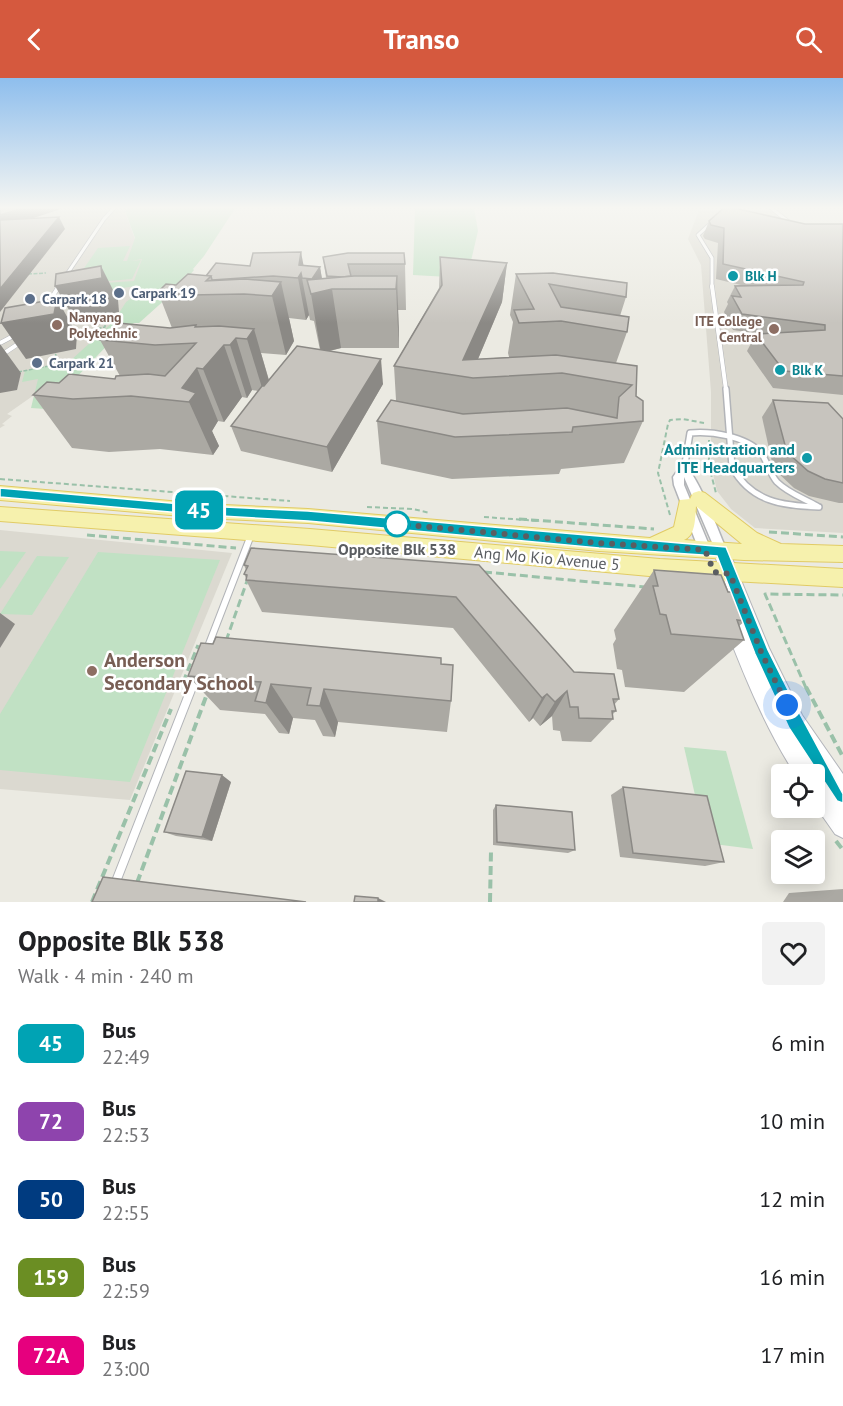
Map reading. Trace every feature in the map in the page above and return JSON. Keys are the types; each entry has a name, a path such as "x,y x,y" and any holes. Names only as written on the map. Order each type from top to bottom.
{"main road":[{"name":"Ang Mo Kio Avenue 5","path":"0,493 204,511 308,516 599,543 713,550 843,554"},
{"path":"653,546 683,532 693,501 750,539 783,553"},
{"name":"Ang Mo Kio Avenue 5","path":"0,514 301,536 722,573 843,578"},
{"path":"301,536 312,529 314,522 308,516"},
{"path":"713,550 760,691 779,729 802,764"},
{"path":"722,573 795,722 843,794"},
{"path":"825,799 843,826"}],"street":[{"path":"684,470 678,477 679,485 693,501 713,550"}],"lane":[{"path":"45,308 86,245"},
{"path":"684,470 690,433 697,431 729,437 757,447 776,481 788,492 819,507 786,506 747,487 732,467 729,437 728,404 712,299 712,258 704,245"},
{"path":"0,343 24,329"},
{"path":"0,356 25,339"},
{"path":"205,653 252,533"},
{"path":"112,891 201,664"}],"path":[{"path":"28,274 46,273"},
{"path":"73,333 105,327 105,315"},
{"path":"12,373 54,365 56,353"},
{"path":"670,516 658,473 670,420 677,418 709,424 711,478 721,501"},
{"path":"769,532 843,537"},
{"path":"83,535 238,548 234,559"},
{"path":"479,572 650,588"},
{"path":"224,647 250,573"},
{"path":"843,595 765,594 793,662 843,757"},
{"path":"180,689 202,635"},
{"path":"134,891 209,688"},
{"path":"92,902 176,699"},
{"path":"490,902 491,851"}],"shaded area":[{"name":"Nanyang Polytechnic","path":"0,245 137,245 152,285 77,365 7,414 12,416 0,428"},
{"name":"ITE College Central","path":"691,245 843,245 843,533 755,528 731,509 717,491 711,465 711,392 701,265"},
{"name":"Anderson Secondary School","path":"0,530 232,553 130,800 0,789"}],"green space":[{"path":"132,245 211,245 172,297 168,297 139,323 134,323 122,330 46,409 31,408 38,379 22,382 25,371 70,361 114,321 126,302 137,294 136,286 103,291 74,285 134,281 142,259 130,261 141,260 132,279 73,284 98,248 130,246 123,261 127,261"},
{"path":"414,245 475,245 467,278 413,275"},
{"path":"0,551 26,552 0,589"},
{"name":"Anderson Secondary School","path":"98,552 220,560 130,782 0,770 0,714"},
{"path":"37,556 69,557 32,615 0,614"},
{"path":"684,747 726,751 753,849 706,843"}],"building":[{"path":"0,245 36,245 0,289"},
{"path":"724,245 843,245 843,376 784,371 756,334 825,330 825,325 742,314 732,296 741,297 735,286 803,285 804,282 723,264"},
{"path":"301,252 299,265 320,267 312,279 302,278 301,273 298,278 273,276 212,280 211,276 206,276 216,263 250,266 253,253"},
{"path":"348,253 404,253 405,264 348,264 351,276 327,276 323,257"},
{"path":"440,257 507,263 463,360 556,355 637,366 636,396 643,401 643,421 573,427 572,432 455,437 377,421 391,400 463,414 567,408 617,418 619,397 632,385 562,373 473,378 394,366 442,285"},
{"path":"101,266 102,278 55,286 56,274"},
{"path":"553,273 627,283 626,297 549,284 561,307 629,317 627,332 561,321 519,323 514,310 534,309 516,274"},
{"path":"188,274 211,276 206,281 245,279 281,282 272,296 190,295 158,292 166,284 176,285"},
{"path":"354,276 397,276 396,289 332,289 311,294 307,280"},
{"path":"57,299 54,314 1,323 5,308"},
{"path":"118,323 170,328 196,325 195,327 219,326 254,329 247,339 236,338 230,345 224,345 203,369 197,368 182,388 196,393 189,402 131,396 73,399 33,395 47,382 59,383 69,374 115,379 116,376 148,374 165,376 196,343 155,345 100,340"},
{"path":"297,346 381,359 327,447 231,426"},
{"path":"773,400 828,403 843,419 843,483 825,479 808,471 789,454"},
{"path":"251,548 479,565 574,672 614,674 619,699 613,699 616,711 612,711 613,719 579,718 578,707 570,707 567,691 555,702 547,694 542,698 456,597 246,580 247,575 244,574 248,566 244,565"},
{"path":"654,570 721,575 728,592 734,592 745,621 737,620 744,640 671,634 666,615 660,614 653,586 658,586"},
{"path":"216,637 441,658 441,664 453,665 451,701 324,689 320,706 307,705 311,688 271,684 266,703 255,701 261,682 188,676 201,643 213,644"},
{"path":"186,771 222,775 202,837 164,832"},
{"path":"623,787 707,796 724,862 633,853"},
{"path":"496,805 572,812 575,850 497,842"},
{"path":"103,877 306,902 92,902"},
{"path":"355,896 378,898 378,902 354,902"}],"bus line":[{"name":"45","path":"0,493 204,511 308,516 599,543 721,551 762,654 795,722 843,794"}],"place":[{"name":"Blk H","path":"733,276"},
{"name":"Carpark 19","path":"119,293"},
{"name":"Carpark 18","path":"30,299"},
{"name":"Nanyang Polytechnic","path":"57,325"},
{"name":"ITE College Central","path":"774,329"},
{"name":"Carpark 21","path":"37,363"},
{"name":"Blk K","path":"780,370"},
{"name":"Administration and ITE Headquarters","path":"807,458"},
{"name":"Opposite Blk 538","path":"397,524"},
{"name":"Anderson Secondary School","path":"92,671"}],"route":[{"path":"397,524 599,543 705,550 714,572 730,574 762,654 787,705"}]}
